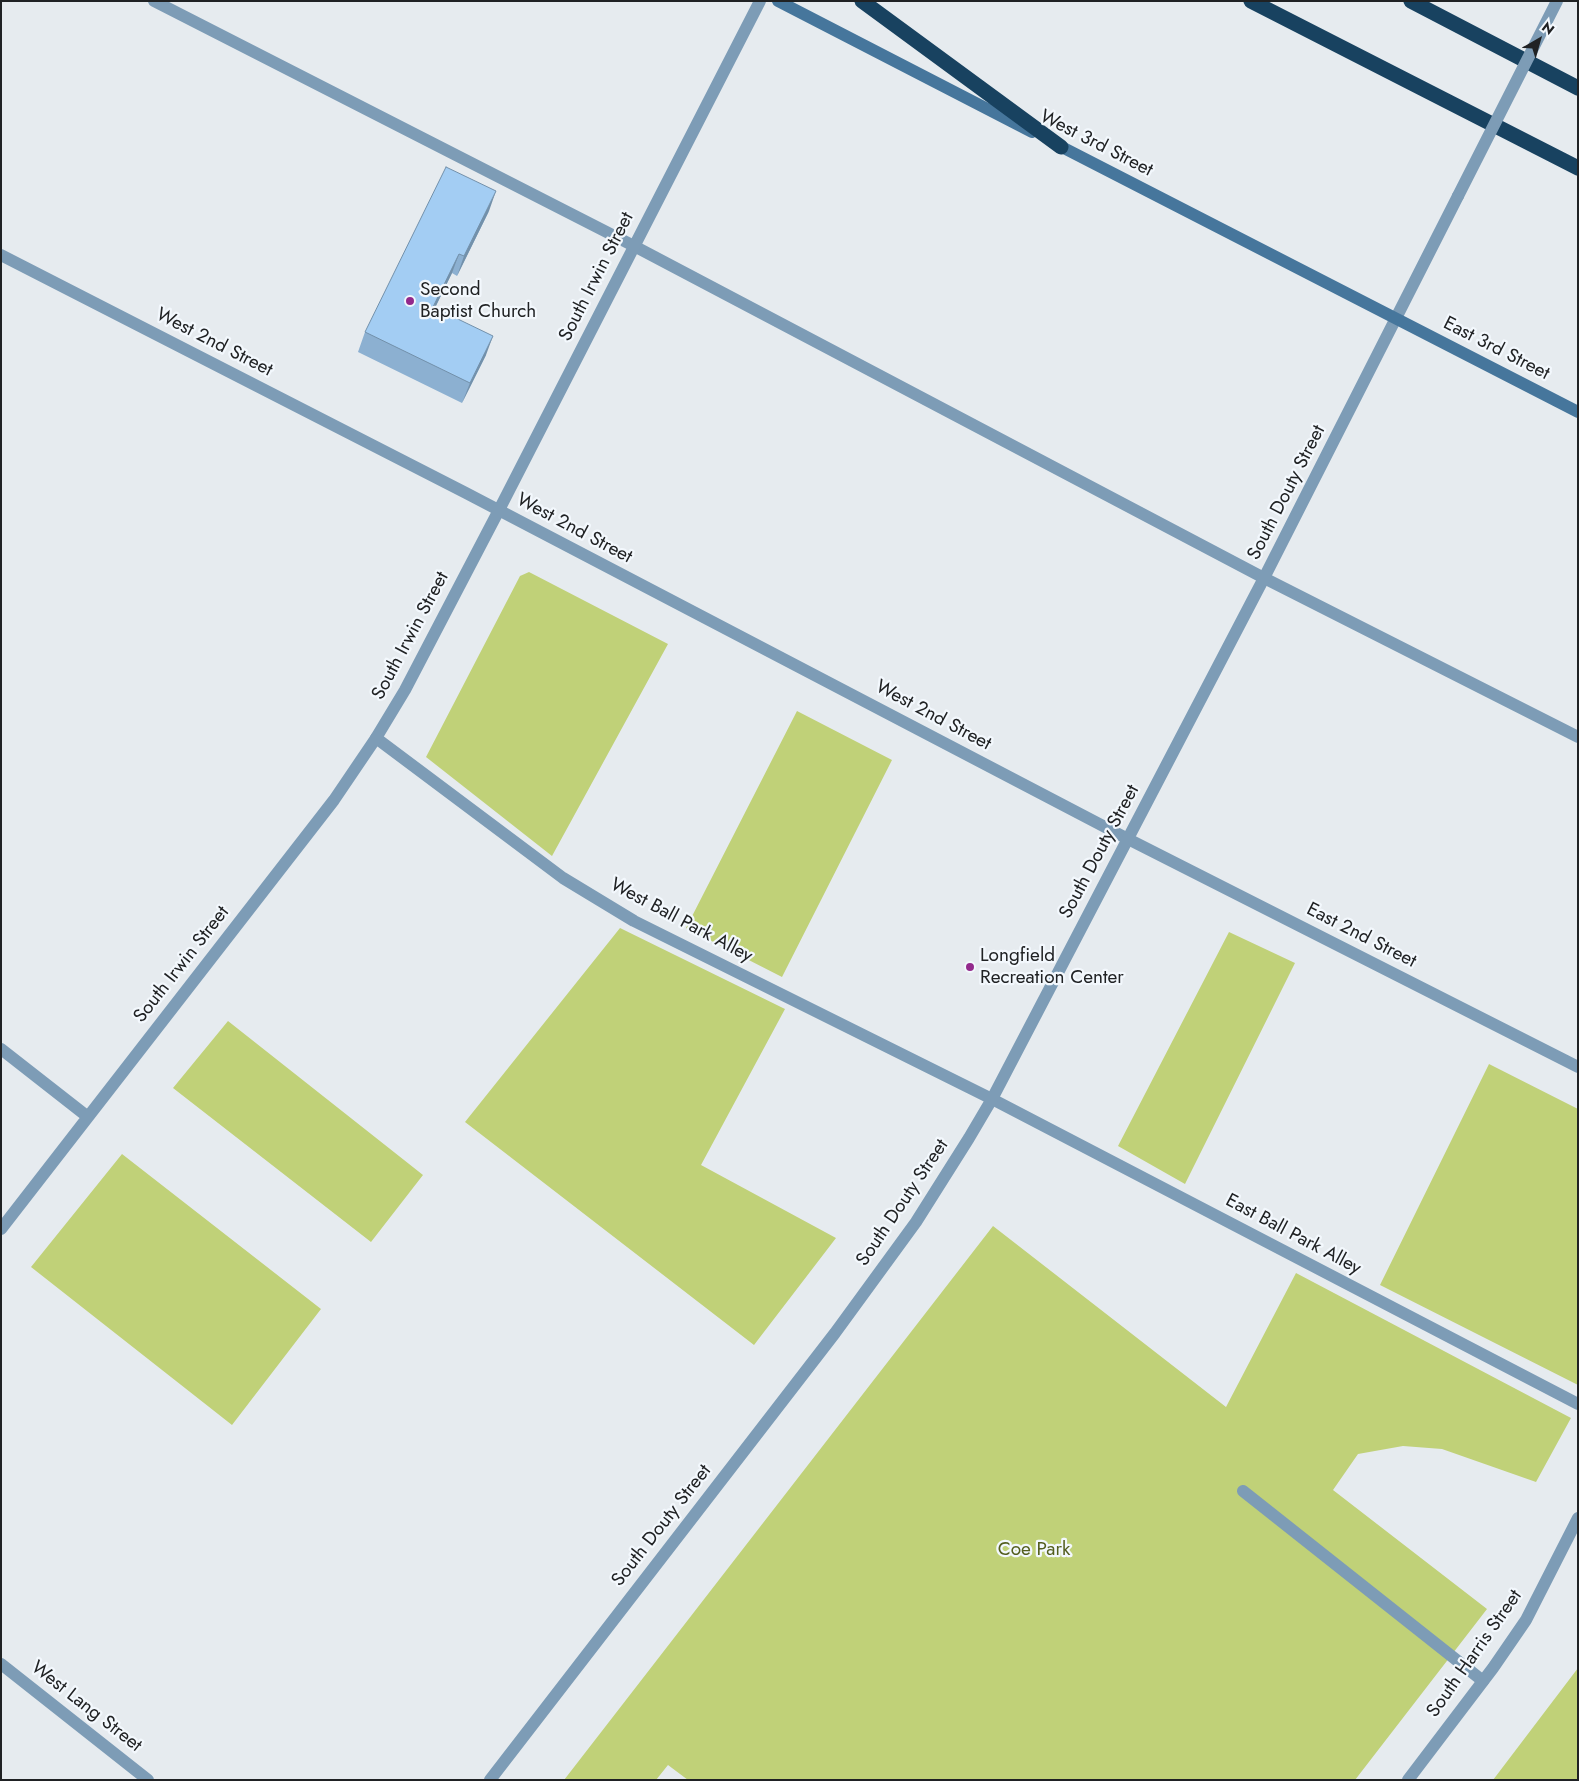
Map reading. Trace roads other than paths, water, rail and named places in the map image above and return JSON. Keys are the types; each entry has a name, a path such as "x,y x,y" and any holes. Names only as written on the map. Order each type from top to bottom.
{"highway":[{"path":"862,1 1061,147"},
{"path":"1251,1 1578,168"},
{"path":"1411,1 1578,88"}],"main road":[{"name":"West 3rd Street","path":"778,1 1397,319"},
{"name":"East 3rd Street","path":"1397,319 1578,412"}],"street":[{"path":"154,1 634,246 1264,578 1578,737"},
{"name":"South Irwin Street","path":"1,1229 334,800 376,738 405,690 760,1"},
{"name":"South Douty Street","path":"490,1780 836,1333 916,1222 970,1138 1264,578 1557,1"},
{"name":"West 2nd Street","path":"1,255 498,510 1128,838"},
{"name":"West Ball Park Alley","path":"376,738 563,878 634,921 992,1099"},
{"name":"East 2nd Street","path":"1128,838 1578,1067"},
{"path":"1,1049 88,1116"},
{"name":"East Ball Park Alley","path":"992,1099 1578,1404"},
{"path":"1243,1491 1483,1681"},
{"name":"South Harris Street","path":"1408,1780 1483,1681 1526,1620 1578,1518"},
{"name":"West Lang Street","path":"1,1664 148,1780"}],"place":[{"name":"Second Baptist Church","path":"410,301"},
{"name":"Longfield Recreation Center","path":"970,967"}],"park label":[{"name":"Coe Park","path":"1034,1550"}]}
